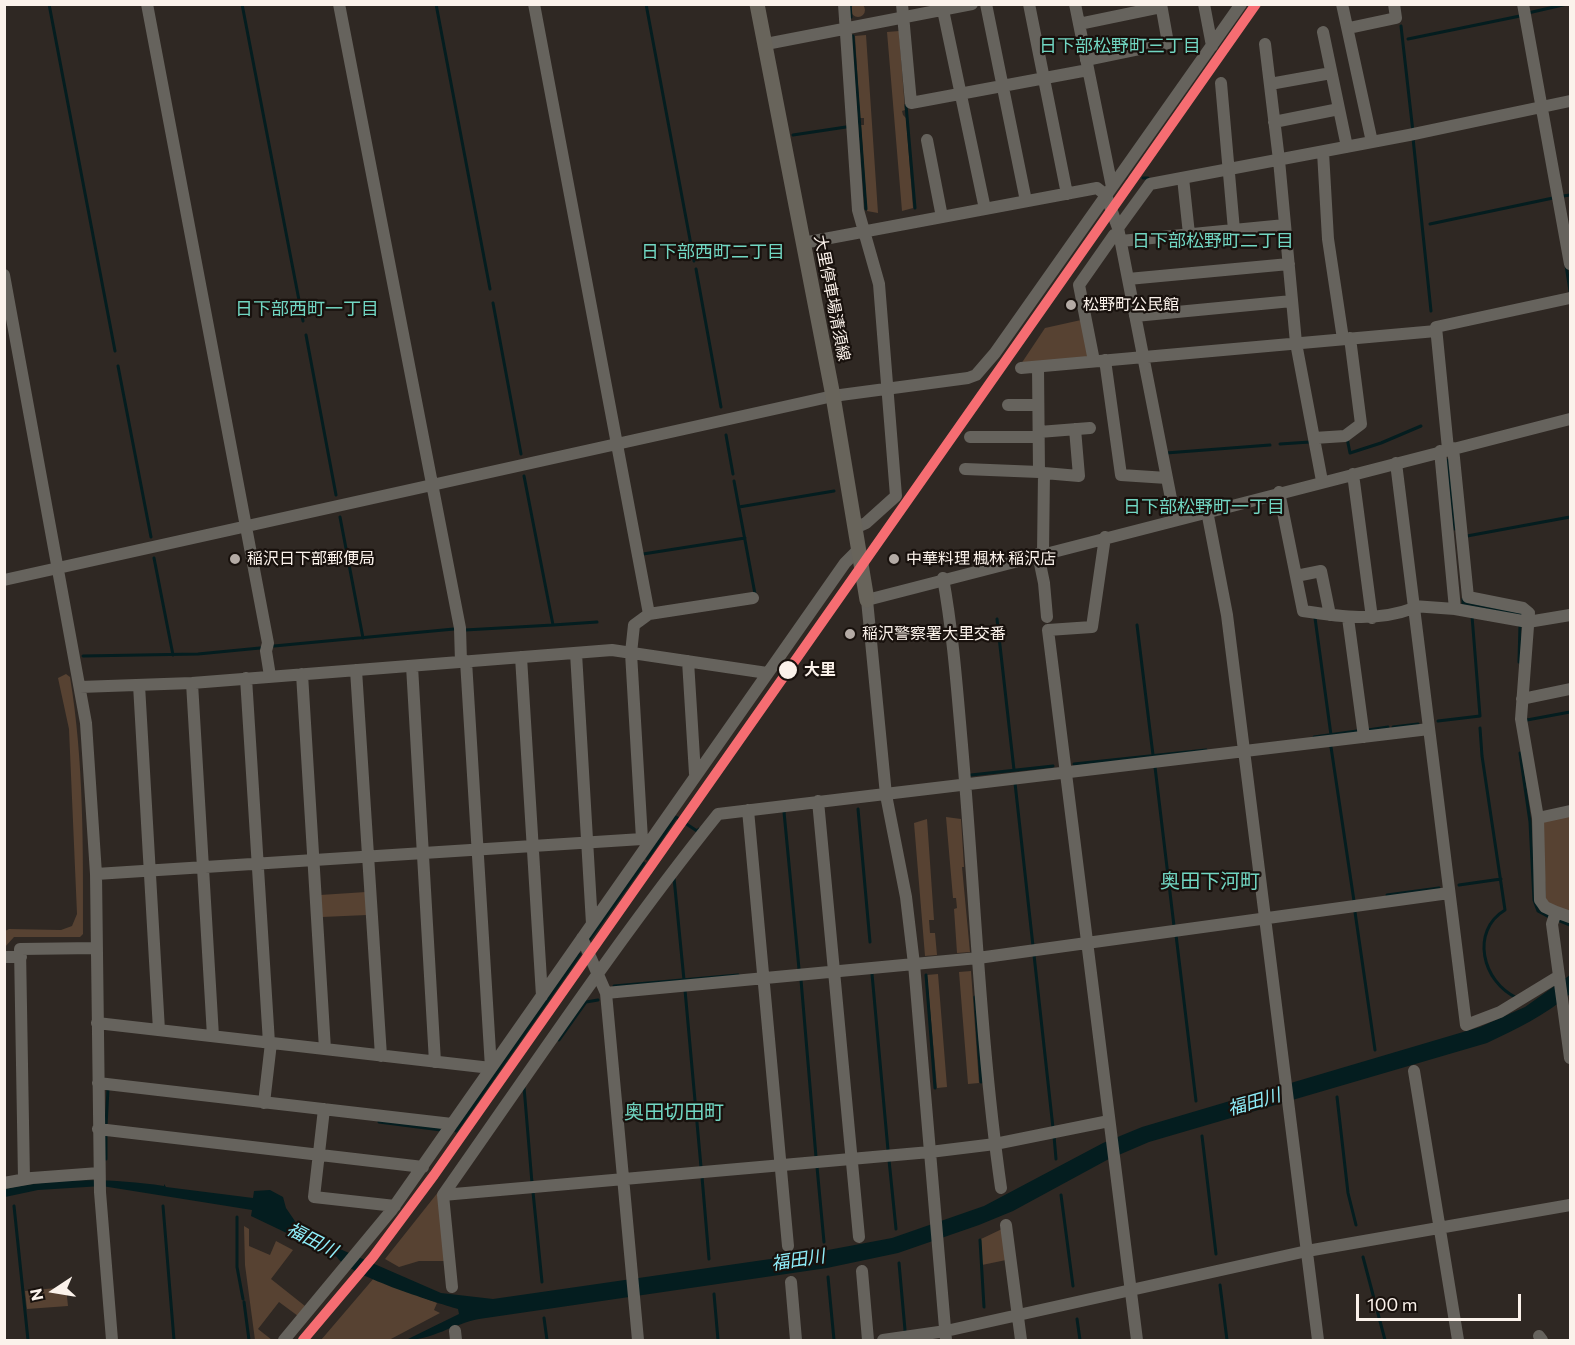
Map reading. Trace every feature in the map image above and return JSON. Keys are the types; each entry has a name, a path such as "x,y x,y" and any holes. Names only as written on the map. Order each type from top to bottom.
{"main road":[{"name":"大里停車場清須線","path":"757,4 833,396 867,600"}],"street":[{"path":"147,4 268,644 266,651 270,676"},
{"path":"339,4 460,628 478,849 491,1068"},
{"path":"534,4 650,614"},
{"path":"844,4 858,210 879,284 896,496 866,523 855,528"},
{"path":"902,4 911,103 1044,78 1168,43 1161,6 1079,24"},
{"path":"986,4 1026,201"},
{"path":"1029,4 1067,194"},
{"path":"1075,4 1109,191 1120,234 1175,519"},
{"path":"1204,4 1212,45"},
{"path":"4,580 833,396 976,375 996,353 1241,4"},
{"path":"1342,4 1372,142"},
{"path":"1349,28 1396,18 1394,4"},
{"path":"1401,4 1403,23"},
{"path":"1522,4 1570,264"},
{"path":"766,44 965,5"},
{"path":"943,10 985,209"},
{"path":"1323,32 1347,147"},
{"path":"1265,44 1279,160 1296,343 1322,482"},
{"path":"1270,84 1332,73"},
{"path":"1221,83 1234,230"},
{"path":"1120,234 1150,183 1323,152 1570,101"},
{"path":"1274,122 1339,109"},
{"path":"927,140 942,217"},
{"path":"1314,438 1345,435 1361,424 1328,239 1323,152"},
{"path":"1183,178 1189,234"},
{"path":"803,243 1097,188 1109,191"},
{"path":"1167,478 1121,475 1099,361 1079,285 1114,235 1189,234 1285,225"},
{"path":"1128,279 1289,264"},
{"path":"4,275 60,567 86,723 96,874 99,1173 112,1341"},
{"path":"1455,609 1447,450 1437,327 1570,298"},
{"path":"1135,316 1292,301"},
{"path":"1021,368 1436,331"},
{"path":"1038,367 1041,473 1040,554 1047,617"},
{"path":"1008,405 1038,405"},
{"path":"946,1336 914,964 906,897 886,795 867,600 943,578 1570,419"},
{"path":"965,469 1079,476 1076,429"},
{"path":"970,437 1090,429"},
{"path":"1447,450 1468,597 1523,608 1529,614 1523,622 1521,719 1538,818 1540,900 1554,917 1559,978 1569,1036 1570,1058"},
{"path":"1396,463 1466,1025 1500,1012 1559,978"},
{"path":"1353,474 1372,618"},
{"path":"1279,492 1303,611 1348,618 1372,618 1395,615 1413,607 1455,609 1523,622 1570,615"},
{"path":"1207,511 1227,615 1318,1341"},
{"path":"1105,537 1092,627 1048,630 1137,1341"},
{"path":"284,1341 395,1206 592,924 645,841 845,563 859,549"},
{"path":"1296,576 1321,571 1330,615"},
{"path":"943,578 950,617 966,786 978,958 1001,1188"},
{"path":"645,841 631,653 634,625 650,614 753,598"},
{"path":"1348,618 1364,736"},
{"path":"80,687 192,682 612,650 767,673"},
{"path":"576,653 589,842 592,924"},
{"path":"521,657 542,996"},
{"path":"688,661 695,774"},
{"path":"412,666 435,1062"},
{"path":"356,670 381,1056"},
{"path":"302,674 325,1049"},
{"path":"246,678 270,1043 264,1102"},
{"path":"192,682 213,1036"},
{"path":"139,684 159,1030"},
{"path":"1522,699 1570,689"},
{"path":"452,1287 443,1195 598,973 676,866 718,814 1429,729"},
{"path":"818,801 860,1236"},
{"path":"748,810 788,1246"},
{"path":"1538,818 1570,811"},
{"path":"96,874 589,842 645,841"},
{"path":"606,993 978,958 1449,893"},
{"path":"1554,917 1570,917"},
{"path":"582,938 606,993 638,1341"},
{"path":"24,1179 20,949 96,948"},
{"path":"4,957 21,957"},
{"path":"97,1023 491,1068"},
{"path":"1414,1071 1458,1341"},
{"path":"98,1083 452,1124"},
{"path":"324,1109 314,1197 395,1206"},
{"path":"443,1195 930,1152 1110,1127"},
{"path":"98,1129 423,1167"},
{"path":"4,1183 24,1179 99,1173"},
{"path":"883,1341 946,1336 1018,1315 1307,1251 1570,1205"},
{"path":"1006,1225 1021,1341"},
{"path":"862,1271 868,1341"},
{"path":"791,1282 796,1341"}],"shaded area":[{"path":"858,3 863,5 865,10 863,15 858,17 853,15 851,10 853,5"},
{"path":"899,31 905,110 902,111 906,118 913,208 902,211 887,32"},
{"path":"866,35 878,213 867,211 861,125 864,125 864,118 860,118 855,36"},
{"path":"1081,320 1089,357 1021,364 1045,328"},
{"path":"66,674 70,677 78,741 83,837 83,934 80,937 14,937 5,947 5,931 9,929 61,930 72,926 77,914 69,729 58,678"},
{"path":"1570,814 1570,913 1549,904 1546,899 1542,820"},
{"path":"946,817 961,819 964,867 962,867 970,952 957,953 954,909 957,908 956,898 953,898"},
{"path":"927,819 934,920 929,920 930,933 935,933 937,955 925,956 914,823"},
{"path":"366,892 367,915 322,917 320,895"},
{"path":"971,971 979,1083 968,1084 959,972"},
{"path":"938,974 947,1087 937,1088 927,975"},
{"path":"439,1191 445,1261 419,1261 399,1267 385,1259"},
{"path":"244,1226 249,1229 249,1246 270,1255 276,1241 293,1250 271,1279 305,1306 298,1316 279,1302 258,1329 272,1340 255,1340 245,1265"},
{"path":"1002,1229 1006,1260 982,1265 981,1239"},
{"path":"374,1278 437,1303 434,1310 440,1313 389,1340 321,1340"},
{"path":"66,1287 68,1306 27,1309 25,1291"}],"water":[{"name":"福田川","path":"1570,975 1570,994 1561,1002 1520,1027 1487,1043 1149,1142 1107,1160 1013,1211 898,1253 827,1268 479,1319 416,1339 406,1340 459,1314 458,1309 373,1280 344,1264 337,1257 251,1216 252,1210 102,1186 38,1190 5,1197 5,1189 84,1180 164,1186 164,1184 166,1187 253,1198 254,1191 270,1190 283,1197 286,1208 301,1230 308,1231 307,1234 317,1239 441,1293 493,1299 812,1253 892,1238 984,1206 1103,1143 1142,1127 1480,1027 1525,1007"}],"waterway":[{"path":"49,4 115,351"},
{"path":"242,4 303,321"},
{"path":"436,4 490,289"},
{"path":"646,4 694,261"},
{"path":"850,4 851,17"},
{"path":"1528,13 1567,4"},
{"path":"1408,39 1520,16"},
{"path":"1401,26 1413,132"},
{"path":"853,36 866,209"},
{"path":"906,105 915,208"},
{"path":"793,135 846,127"},
{"path":"1413,138 1431,311"},
{"path":"1143,178 1148,178"},
{"path":"1563,196 1570,195"},
{"path":"1430,224 1553,198"},
{"path":"1566,265 1570,291"},
{"path":"696,269 721,407"},
{"path":"493,303 521,454"},
{"path":"306,335 336,495"},
{"path":"118,366 151,537"},
{"path":"1347,438 1350,453 1421,426"},
{"path":"726,435 733,474"},
{"path":"1280,444 1310,442"},
{"path":"1166,453 1270,445"},
{"path":"1448,460 1455,529"},
{"path":"524,476 553,625 597,622"},
{"path":"734,481 755,594"},
{"path":"739,507 834,491"},
{"path":"340,517 363,638"},
{"path":"1467,536 1570,517"},
{"path":"643,554 745,538"},
{"path":"154,558 173,655"},
{"path":"1463,599 1463,603 1521,614 1521,617"},
{"path":"1438,721 1480,716 1472,616"},
{"path":"1315,618 1331,735"},
{"path":"997,619 1014,770"},
{"path":"1519,662 1520,624"},
{"path":"465,630 553,625"},
{"path":"1137,625 1153,755"},
{"path":"274,646 454,629"},
{"path":"83,656 198,654 260,648"},
{"path":"1527,720 1570,712"},
{"path":"1393,727 1418,724"},
{"path":"1368,730 1388,727"},
{"path":"1480,728 1482,756 1505,910 1494,919 1487,930 1484,943 1485,956 1495,980 1517,998"},
{"path":"1314,737 1357,731"},
{"path":"1331,747 1354,901"},
{"path":"1074,764 1206,750"},
{"path":"1520,753 1530,822 1534,900 1538,911 1551,918"},
{"path":"971,775 1053,766"},
{"path":"1155,767 1174,926"},
{"path":"1015,783 1033,946"},
{"path":"858,809 870,942"},
{"path":"784,812 799,969"},
{"path":"647,859 676,817 697,831 699,829"},
{"path":"589,940 644,863"},
{"path":"674,878 684,980"},
{"path":"1459,885 1501,879"},
{"path":"1387,895 1439,888"},
{"path":"1355,912 1375,1050"},
{"path":"1558,920 1570,925"},
{"path":"1176,935 1196,1101"},
{"path":"456,1131 580,954"},
{"path":"1034,955 1053,1128"},
{"path":"872,974 888,1150"},
{"path":"614,986 738,975"},
{"path":"926,975 935,1088"},
{"path":"801,980 816,1157"},
{"path":"685,990 701,1167"},
{"path":"975,997 981,1082"},
{"path":"559,1040 586,1002 598,1000"},
{"path":"524,1087 532,1183"},
{"path":"106,1126 108,1089"},
{"path":"1337,1097 1348,1193 1356,1225"},
{"path":"379,1122 441,1130"},
{"path":"106,1134 106,1159"},
{"path":"1054,1136 1056,1159"},
{"path":"1202,1136 1216,1254"},
{"path":"889,1160 896,1229"},
{"name":"福田川","path":"817,1167 824,1242"},
{"path":"702,1177 709,1259"},
{"path":"533,1192 542,1282"},
{"path":"1061,1195 1073,1286"},
{"path":"14,1206 28,1340"},
{"path":"163,1206 174,1340"},
{"path":"237,1217 237,1267 243,1299"},
{"path":"980,1240 984,1307"},
{"path":"1363,1257 1385,1340"},
{"path":"899,1263 905,1330"},
{"path":"828,1277 834,1340"},
{"path":"1220,1285 1227,1340"},
{"path":"714,1294 718,1340"},
{"path":"244,1302 249,1340"},
{"path":"544,1318 547,1340"},
{"path":"1077,1319 1080,1340"}],"transit line":[{"path":"303,1340 373,1257 434,1175 1256,4"}],"place":[{"name":"松野町公民館","path":"1071,305"},
{"name":"稲沢日下部郵便局","path":"235,559"},
{"name":"中華料理 楓林 稲沢店","path":"894,559"},
{"name":"稲沢警察署大里交番","path":"850,634"},
{"name":"大里","path":"788,670"}],"district":[{"name":"日下部松野町三丁目","path":"1120,46"},
{"name":"日下部松野町二丁目","path":"1213,241"},
{"name":"日下部西町二丁目","path":"713,252"},
{"name":"日下部西町一丁目","path":"307,309"},
{"name":"日下部松野町一丁目","path":"1204,507"},
{"name":"奥田下河町","path":"1210,881"},
{"name":"奥田切田町","path":"674,1112"}]}
